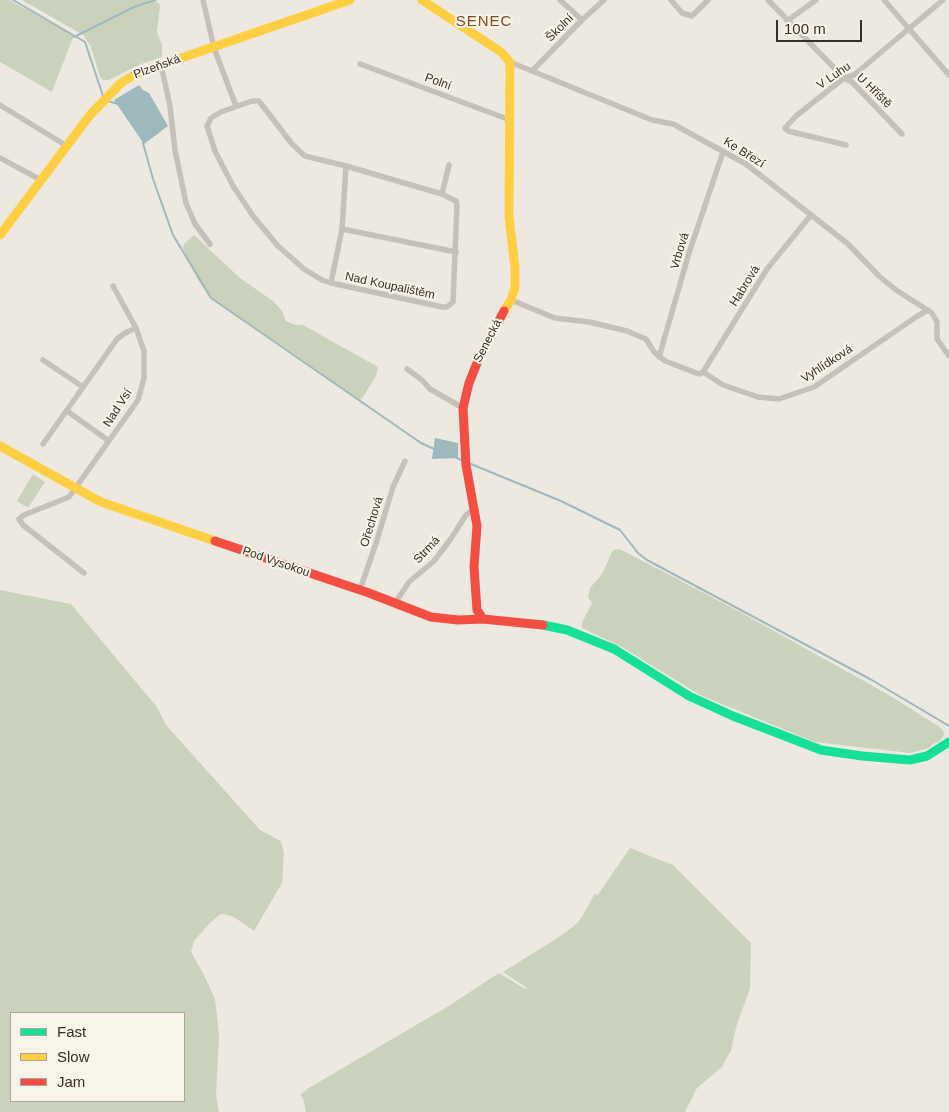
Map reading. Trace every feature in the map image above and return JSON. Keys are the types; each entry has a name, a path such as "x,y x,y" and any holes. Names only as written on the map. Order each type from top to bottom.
{"street":[{"path":"203,0 214,48 236,106"},
{"name":"Plzeňská","path":"0,234 102,101 121,83 134,75 161,64 214,48 350,0"},
{"path":"422,0 501,52 510,62"},
{"path":"560,0 582,20"},
{"name":"Školní","path":"532,71 604,0"},
{"path":"671,0 682,13 692,16 708,0"},
{"name":"U Hřiště","path":"768,0 902,134"},
{"path":"787,21 816,0"},
{"path":"884,0 949,75"},
{"name":"V Luhu","path":"846,145 788,131 786,128 796,116 844,78 854,75 943,0"},
{"name":"Ke Březí","path":"510,62 652,120 673,124 746,164 848,244 879,276 896,290 928,310 934,316 937,327 937,339 948,352"},
{"name":"Senecká","path":"483,619 477,610 474,567 477,526 466,464 463,408 469,383 479,358 511,300 515,287 515,268 509,217 510,62"},
{"path":"161,64 170,106 174,150 186,203 195,224 210,244"},
{"name":"Polní","path":"360,64 510,120"},
{"name":"Nad Koupalištěm","path":"259,101 292,144 305,156 346,166 453,198 457,205 453,302 447,307 331,283 304,269 278,246 253,216 232,186 207,126 211,118 236,106 259,101"},
{"path":"0,105 67,146"},
{"name":"Vrbová","path":"659,357 689,253 723,152"},
{"path":"0,158 40,180"},
{"path":"442,194 449,165"},
{"name":"Nad Koupalištěm","path":"331,283 342,229 346,166"},
{"name":"Habrová","path":"703,372 767,269 811,215"},
{"path":"342,229 456,252"},
{"name":"Nad Vsí","path":"75,489 141,393 145,365 144,351 136,328 113,286"},
{"name":"Vyhlídková","path":"511,300 555,318 589,322 627,331 646,339 659,357 665,361 699,374 703,372 724,385 758,397 778,399 814,387 928,310"},
{"path":"43,444 117,339 125,332 136,328"},
{"path":"43,360 83,387"},
{"path":"407,368 422,380 430,390 463,408"},
{"name":"Nad Vsí","path":"67,411 109,441"},
{"name":"Pod Vysokou","path":"0,446 101,502 360,590 431,617 529,623 567,630 614,649 689,696 733,716 820,750 910,760 927,756 949,742"},
{"name":"Ořechová","path":"360,590 378,540 393,487 405,461"},
{"path":"75,489 69,497 21,516 19,521 84,573"},
{"name":"Strmá","path":"395,603 409,582 434,561 466,515 473,510"}],"green space":[{"path":"0,0 9,0 74,35 52,92 0,62"},
{"path":"22,0 151,0 159,3 157,32 162,45 162,57 141,64 109,80 103,80 100,77 91,47 83,35"},
{"path":"194,235 240,278 273,301 282,311 286,321 295,325 303,325 378,367 376,376 363,397 359,401 297,356 210,298 198,280 183,248 184,244"},
{"path":"33,474 45,482 28,508 17,501"},
{"path":"620,549 740,612 889,695 943,730 942,738 929,748 910,753 815,742 700,695 622,647 582,628 582,623 592,603 588,597 590,588 602,574 613,550"},
{"path":"0,590 71,604 157,707 166,725 260,830 281,841 284,853 282,883 254,931 234,917 223,914 219,915 194,941 191,952 215,999 219,1034 216,1096 219,1112 0,1112"},
{"path":"630,848 673,865 751,943 750,989 737,1024 731,1050 722,1067 697,1088 685,1112 306,1112 303,1098 300,1095 307,1089 447,1007 499,973 525,989 527,988 503,972 575,925 582,917 595,893 597,896"}],"water":[{"path":"139,85 149,93 168,126 144,144 114,100"},
{"path":"435,438 458,443 458,458 432,459"}],"waterway":[{"path":"13,0 85,42 103,96"},
{"path":"74,37 136,6 156,0"},
{"path":"108,101 118,104"},
{"path":"143,143 153,179 173,235 211,298 421,443 434,449"},
{"path":"455,457 461,460"},
{"path":"471,464 561,501 620,530 638,553 647,560 870,679 949,726"}],"traffic: fast":[{"path":"543,625 567,630 614,649 689,696 733,716 821,750 910,760 927,756 949,742"}],"traffic: slow":[{"path":"0,235 90,115 121,83 134,75 155,67 350,0"},
{"path":"422,0 501,52 510,62 509,217 515,268 515,287 511,300 504,311"},
{"path":"0,446 101,502 215,541"}],"traffic: jam":[{"path":"483,619 477,610 474,567 477,526 466,465 463,408 469,383 479,358 504,311"},
{"path":"215,541 369,593 431,617 458,620 483,619 543,625"}],"district":[{"name":"SENEC","path":"484,22"}]}
